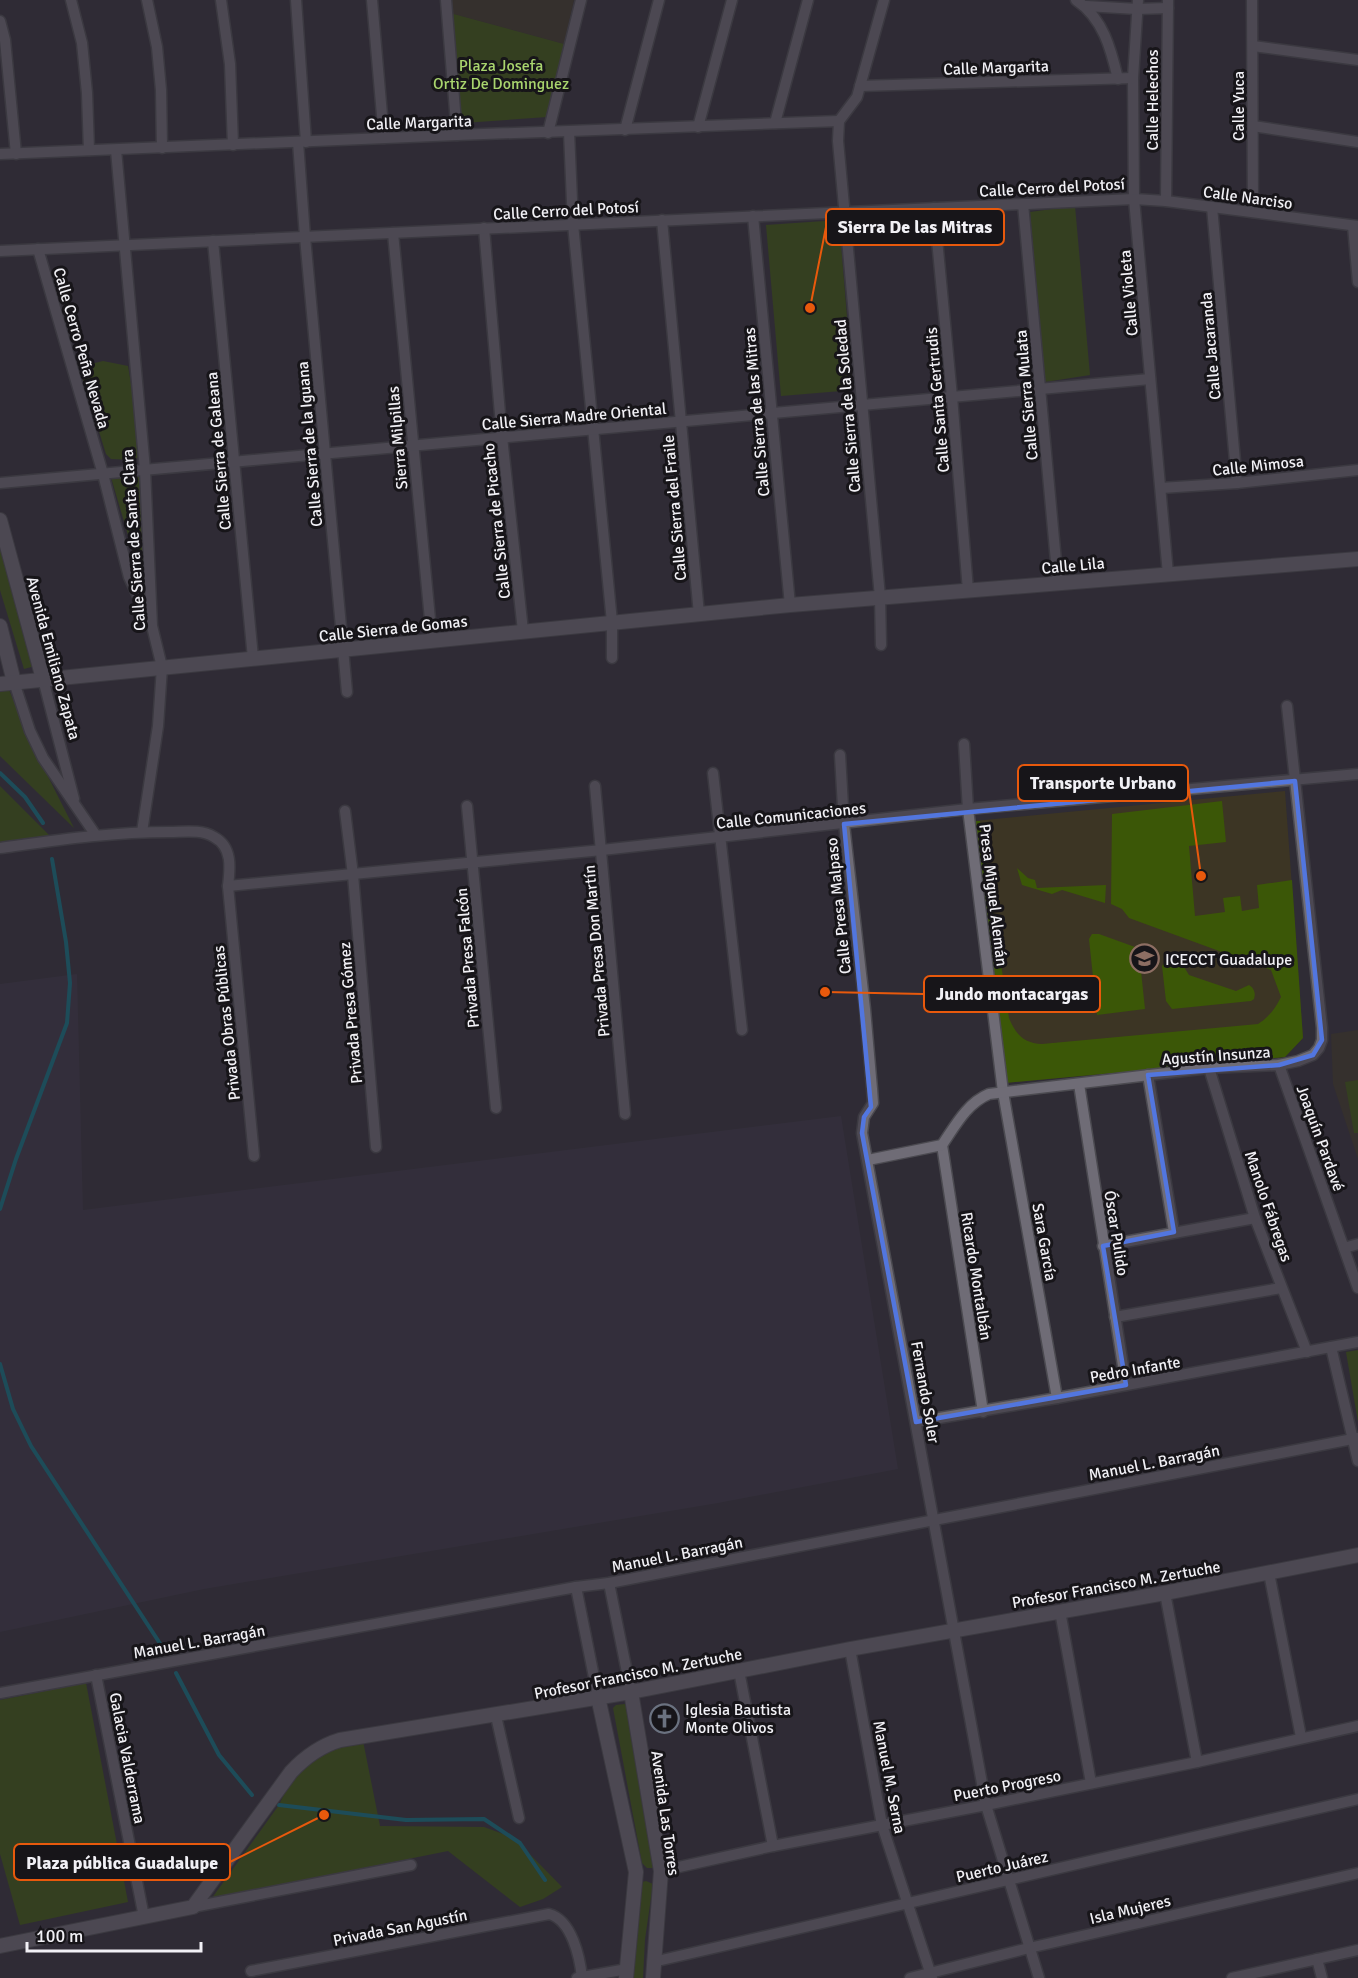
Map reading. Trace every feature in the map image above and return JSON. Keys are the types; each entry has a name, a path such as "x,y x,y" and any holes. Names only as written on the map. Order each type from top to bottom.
{"street":[{"path":"71,0 82,44 89,150"},
{"path":"147,0 157,47 161,90 162,148"},
{"path":"221,0 230,64 233,145"},
{"name":"Calle Sierra de la Iguana","path":"296,0 305,237 347,692"},
{"path":"372,0 384,138"},
{"path":"446,0 457,135"},
{"path":"548,132 581,0"},
{"path":"625,130 658,0"},
{"path":"698,127 732,0"},
{"path":"775,123 808,0"},
{"path":"839,121 857,97 884,0"},
{"name":"Calle Yuca","path":"1252,0 1253,212"},
{"path":"1081,3 1168,4"},
{"path":"1081,3 1096,19 1111,47 1118,79"},
{"name":"Calle Helechos","path":"1166,201 1168,4"},
{"name":"Calle Violeta","path":"1137,5 1133,78 1134,198 1168,574"},
{"path":"0,21 5,40 16,154"},
{"path":"1252,46 1358,60"},
{"name":"Calle Margarita","path":"860,86 1133,78"},
{"name":"Calle Margarita","path":"0,154 839,121"},
{"name":"Calle Sierra de la Soledad","path":"839,121 844,212 880,597 881,645"},
{"path":"1253,126 1358,142"},
{"path":"569,132 573,224 591,429 612,622 612,658"},
{"name":"Calle Sierra de Santa Clara","path":"116,150 145,470 152,626 162,667 158,726 142,832"},
{"name":"Calle Narciso","path":"1134,198 1356,226"},
{"name":"Calle Cerro del Potosí","path":"0,251 1134,198"},
{"name":"Calle Sierra Mulata","path":"1023,204 1058,583"},
{"name":"Calle Jacaranda","path":"1212,207 1237,483"},
{"name":"Calle Santa Gertrudis","path":"934,208 968,590"},
{"name":"Calle Sierra de las Mitras","path":"753,216 790,605"},
{"name":"Calle Sierra del Fraile","path":"662,220 699,614"},
{"path":"1356,226 1358,282"},
{"name":"Calle Sierra de Picacho","path":"484,228 502,438 523,631"},
{"name":"Sierra Milpillas","path":"393,232 432,640"},
{"name":"Calle Sierra de Galeana","path":"213,241 253,658"},
{"name":"Calle Cerro Peña Nevada","path":"38,249 103,474 129,577 152,626"},
{"name":"Calle Sierra Madre Oriental","path":"0,483 1150,379"},
{"name":"Calle Mimosa","path":"1161,488 1237,483 1358,470"},
{"name":"Avenida Emiliano Zapata","path":"0,520 75,805"},
{"name":"Calle Lila","path":"790,605 1358,559"},
{"name":"Calle Sierra de Gomas","path":"7,683 790,605"},
{"name":"Avenida Emiliano Zapata","path":"0,626 7,683 40,752 59,784 95,834"},
{"path":"1287,706 1295,781"},
{"name":"Presa Miguel Alemán","path":"964,744 968,809 1003,1092"},
{"name":"Calle Presa Malpaso","path":"840,755 844,824 873,1103 862,1125 868,1160"},
{"path":"713,773 742,1030"},
{"name":"Calle Comunicaciones","path":"228,886 602,850 968,809 1358,774"},
{"name":"Agustín Insunza","path":"942,1145 968,1108 982,1097 1003,1092 1209,1068 1279,1065 1298,1061 1313,1054 1319,1048 1323,1028 1295,781"},
{"name":"Privada Presa Don Martín","path":"595,786 626,1114"},
{"name":"Privada Presa Falcón","path":"467,806 496,1108"},
{"name":"Privada Presa Gómez","path":"345,812 353,875 376,1147"},
{"name":"Privada Obras Públicas","path":"142,832 195,831 215,837 223,844 230,861 228,886 254,1156"},
{"path":"0,848 95,834 142,832"},
{"name":"Joaquín Pardavé","path":"1279,1065 1358,1288"},
{"name":"Manolo Fábregas","path":"1209,1068 1256,1218 1307,1352"},
{"path":"1148,1075 1174,1232"},
{"name":"Óscar Pulido","path":"1079,1084 1126,1385"},
{"name":"Sara García","path":"1003,1092 1058,1398"},
{"path":"868,1160 942,1145"},
{"name":"Ricardo Montalbán","path":"942,1145 983,1412"},
{"name":"Fernando Soler","path":"868,1160 986,1805 1039,1978"},
{"path":"1103,1246 1256,1218"},
{"path":"1344,1248 1358,1244"},
{"path":"1115,1317 1281,1288"},
{"name":"Pedro Infante","path":"916,1422 983,1412 1358,1342"},
{"path":"1331,1347 1356,1439 1358,1461"},
{"name":"Manuel L. Barragán","path":"0,1693 576,1587 609,1583 1356,1439"},
{"name":"Profesor Francisco M. Zertuche","path":"193,1907 291,1772 304,1759 340,1740 631,1692 850,1648 1165,1593 1358,1555"},
{"path":"1269,1573 1301,1737"},
{"name":"Avenida Las Torres","path":"609,1583 631,1692 661,1871 653,1978"},
{"path":"576,1587 636,1872 627,1973 580,1978"},
{"path":"1165,1593 1197,1762"},
{"path":"1060,1611 1091,1784"},
{"name":"Manuel M. Serna","path":"850,1648 882,1825 932,1976"},
{"path":"739,1671 773,1846"},
{"name":"Galacia Valderrama","path":"96,1675 144,1917"},
{"path":"496,1716 519,1818"},
{"name":"Puerto Progreso","path":"661,1871 773,1846 1197,1762 1358,1726"},
{"name":"Puerto Juárez","path":"653,1962 1358,1798"},
{"path":"0,1946 411,1865"},
{"name":"Isla Mujeres","path":"910,1978 932,1976 1029,1947 1358,1872"},
{"name":"Privada San Agustín","path":"252,1971 533,1916 554,1916 565,1925 572,1938 580,1978"},
{"path":"1232,1978 1358,1950"},
{"path":"1317,1959 1322,1978"}],"highlighted area":[{"path":"1295,781 1322,1040 1313,1055 1279,1065 1148,1075 1174,1232 1103,1246 1126,1385 916,1422 862,1133 864,1117 871,1107 844,824"}],"shaded area":[{"path":"448,0 574,0 564,44 450,13"},
{"name":"ICECCT Guadalupe","path":"1285,791 1303,1038 1285,1057 1005,1083 974,821"},
{"path":"77,974 83,1210 841,1116 898,1469 718,1503 204,1589 0,1632 0,984"},
{"path":"1358,1030 1358,1159 1333,1084 1331,1034"}],"green space":[{"name":"Plaza Josefa Ortiz De Dominguez","path":"450,13 564,44 547,117 463,123 456,81"},
{"path":"1075,206 1090,375 1045,382 1030,212"},
{"path":"839,220 853,390 781,396 766,225"},
{"path":"103,361 128,366 142,451 142,454 134,460 111,459 106,454 79,367"},
{"path":"142,473 150,569 143,570 138,569 110,474"},
{"path":"0,512 42,664 24,669 0,590"},
{"path":"7,685 33,747 74,828 0,756 0,686"},
{"path":"0,786 56,842 0,845"},
{"path":"1222,801 1226,842 1189,846 1195,916 1225,912 1223,898 1240,896 1242,911 1259,908 1257,885 1292,880 1303,1038 1285,1057 1005,1083 974,821 980,821 1009,1018 1021,1037 1030,1042 1042,1044 1258,1024 1274,1009 1281,997 1271,970 1129,918 1122,909 1111,904 1112,814"},
{"path":"1017,868 1028,878 1035,880 1037,888 1106,885 1105,903 1062,890 1052,894 1022,885"},
{"path":"1092,934 1099,934 1135,947 1139,952 1145,1009 1097,1015 1089,939"},
{"path":"1170,958 1181,962 1189,975 1236,991 1249,985 1254,991 1254,999 1172,1009 1166,1001 1162,966"},
{"path":"1358,1080 1358,1133 1354,1133 1345,1082"},
{"path":"1358,1350 1358,1422 1346,1352"},
{"path":"86,1683 128,1902 20,1925 0,1854 0,1700"},
{"path":"625,1704 630,1710 653,1868 647,1868 642,1863 613,1708 616,1705"},
{"path":"362,1736 380,1826 484,1827 514,1838 562,1887 543,1899 520,1907 448,1851 212,1898 279,1805 298,1765"},
{"path":"646,1881 653,1884 645,1939 643,1978 631,1978 639,1883"}],"waterway":[{"path":"0,773 25,797 43,823"},
{"path":"0,1209 16,1159 67,1023 70,983 66,942 52,859"},
{"path":"0,1364 13,1409 31,1446 161,1645"},
{"path":"176,1673 219,1755 252,1795"},
{"path":"279,1805 406,1820 484,1819 520,1843 545,1880"}],"place":[{"name":"Sierra De las Mitras","path":"810,308"},
{"name":"Transporte Urbano","path":"1201,876"},
{"name":"ICECCT Guadalupe","path":"1144,959"},
{"name":"Jundo montacargas","path":"825,992"},
{"name":"Iglesia Bautista Monte Olivos","path":"664,1718"},
{"name":"Plaza pública Guadalupe","path":"324,1815"}]}
